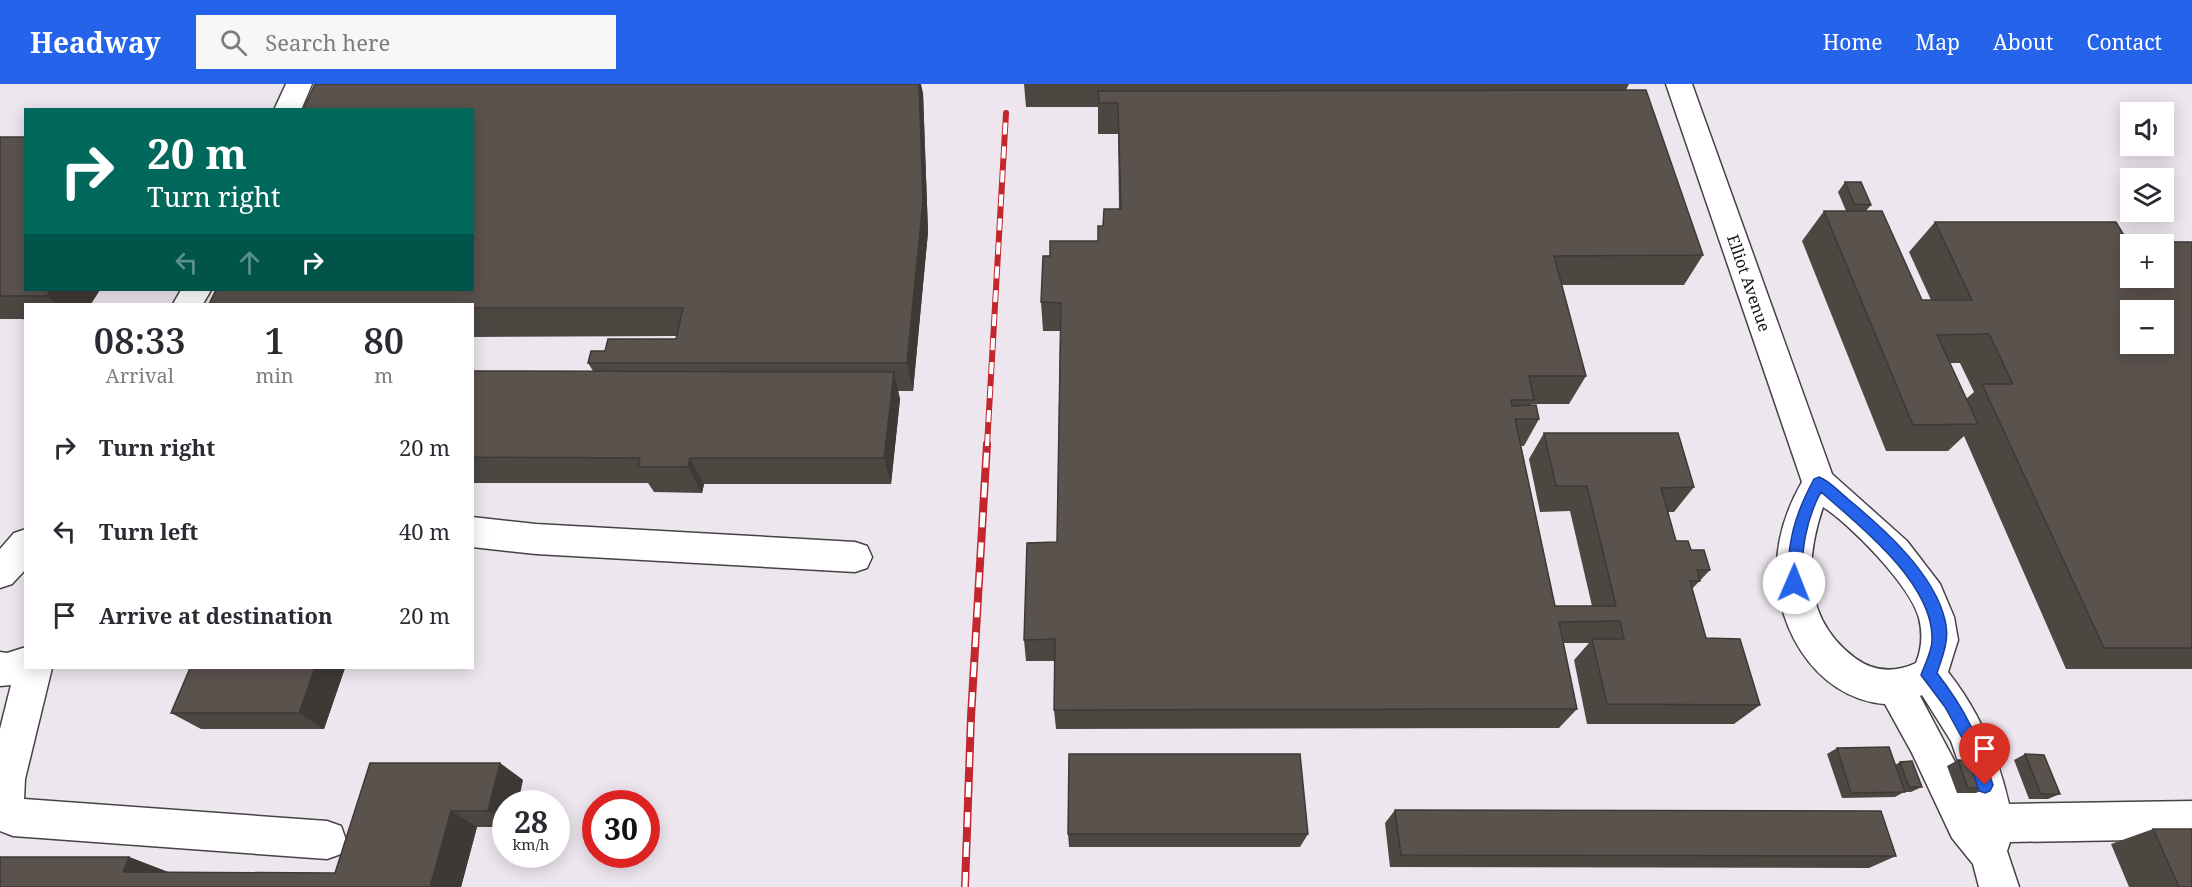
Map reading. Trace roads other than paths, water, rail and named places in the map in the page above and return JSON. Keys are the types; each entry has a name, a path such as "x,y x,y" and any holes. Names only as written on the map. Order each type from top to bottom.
{"street":[{"path":"288,108 299,84"},
{"name":"Elliot Avenue","path":"1679,84 1819,483"},
{"path":"1912,681 1869,686 1839,669 1817,647 1801,621 1794,583 1795,551 1805,508 1819,483 1876,531 1905,563 1926,593 1938,619 1940,641 1912,681 1925,740 1987,847 2192,820"},
{"path":"474,532 536,539 855,557"},
{"path":"0,573 24,546"},
{"path":"0,669 8,670 24,665"},
{"path":"34,669 6,780 3,815 327,840"}],"railway":[{"path":"987,446 1006,113"},
{"path":"965,887 971,717 987,444"}]}
